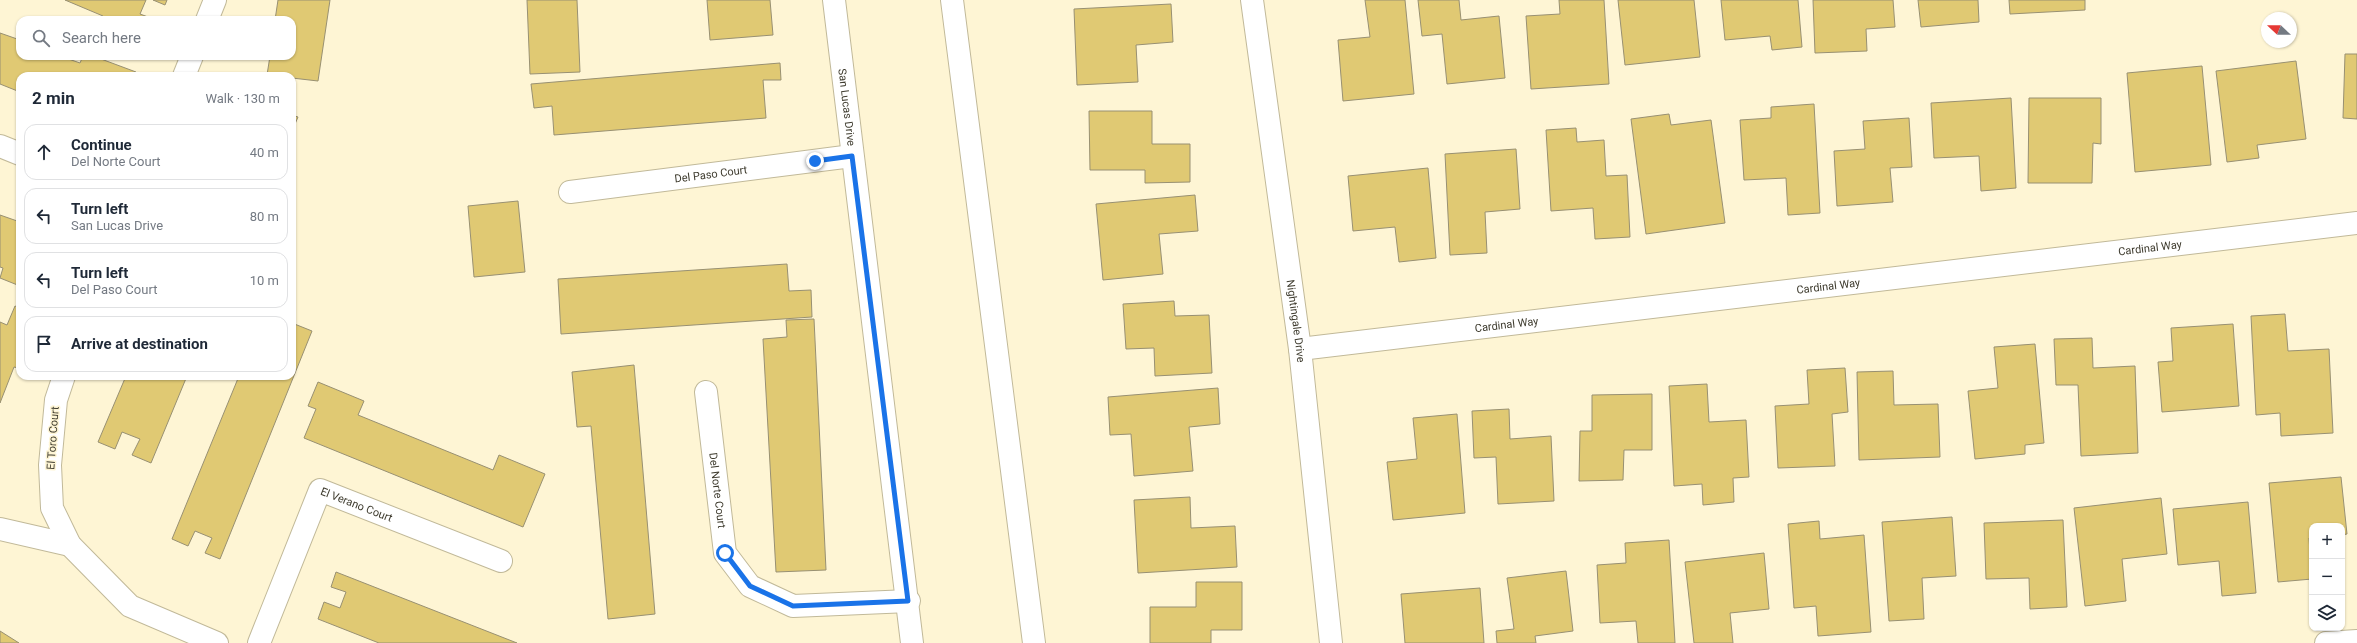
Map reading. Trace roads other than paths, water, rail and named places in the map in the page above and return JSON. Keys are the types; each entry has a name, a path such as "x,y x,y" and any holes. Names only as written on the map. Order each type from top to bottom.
{"street":[{"path":"209,16 215,0"},
{"name":"San Lucas Drive","path":"834,0 912,643"},
{"path":"952,0 1034,643"},
{"name":"Nightingale Drive","path":"1252,0 1300,349 1331,643"},
{"path":"186,72 190,60"},
{"path":"0,146 16,152"},
{"name":"Del Paso Court","path":"570,192 852,156"},
{"name":"Cardinal Way","path":"1300,349 2357,223"},
{"name":"El Toro Court","path":"63,380 56,400 50,465 52,508 70,545"},
{"name":"Del Norte Court","path":"706,392 725,553 750,586 793,606 908,601"},
{"name":"El Verano Court","path":"259,643 320,490 501,561"},
{"path":"0,529 70,545 130,606 217,643"},
{"path":"2326,643 2357,641"}]}
